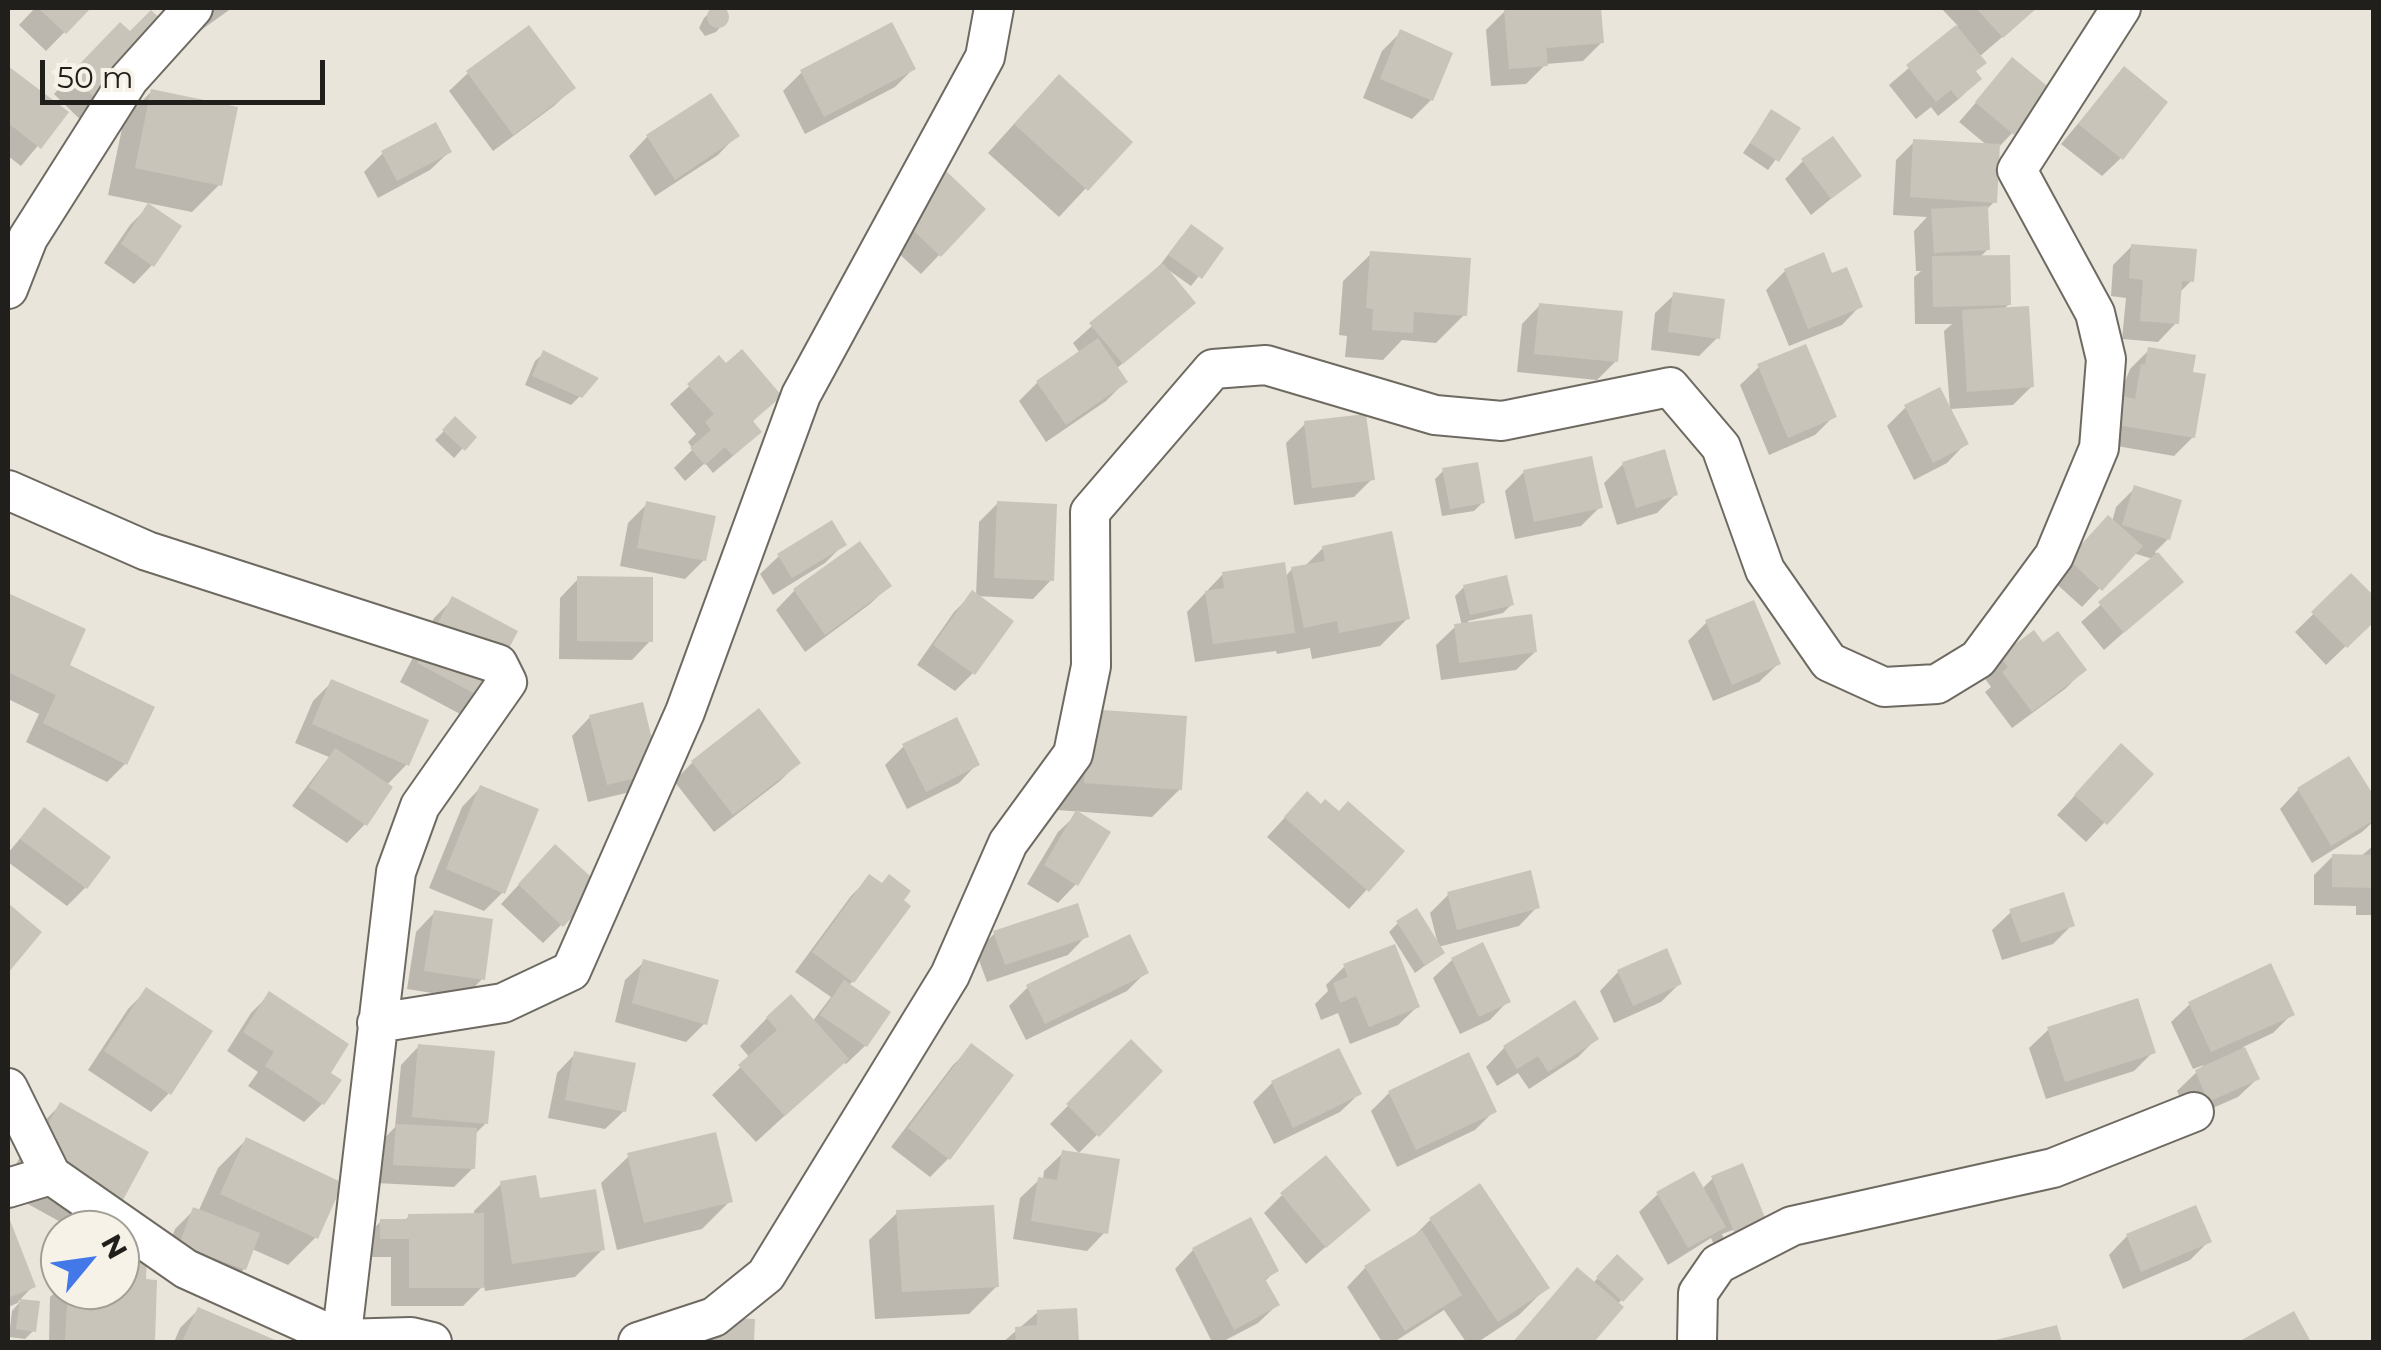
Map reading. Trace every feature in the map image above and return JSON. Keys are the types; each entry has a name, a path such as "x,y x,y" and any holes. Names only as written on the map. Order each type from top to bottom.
{"street":[{"path":"8,289 28,238 129,79 194,8"},
{"path":"377,1022 503,1003 571,971 685,712 801,395 984,57 994,8"},
{"path":"638,1342 714,1318 766,1275 950,974 1008,843 1074,754 1092,666 1090,512 1213,369 1266,365 1434,415 1502,421 1670,386 1721,446 1765,570 1829,662 1884,687 1937,684 1978,659 2054,556 2100,448 2106,359 2096,314 2018,170 2121,8"},
{"path":"8,490 147,551 498,664 506,682 420,806 396,872 341,1341"},
{"path":"8,1088 50,1176 186,1269 341,1341 411,1337 432,1342"},
{"path":"1697,1342 1698,1294 1718,1264 1792,1226 2053,1168 2194,1112"},
{"path":"8,1188 50,1176"}],"building":[{"path":"718,6 726,9 726,25 718,28 710,25 707,17 710,9"},
{"path":"38,8 91,8 66,34"},
{"path":"1601,8 1604,43 1546,48 1548,66 1509,69 1504,9"},
{"path":"1976,8 2037,8 2003,38"},
{"path":"151,10 177,35 113,115 70,74 120,22 130,31"},
{"path":"892,22 916,69 824,117 800,70"},
{"path":"529,25 576,88 513,135 466,71"},
{"path":"1956,25 1987,63 1976,71 1982,79 1958,99 1951,90 1936,102 1906,65"},
{"path":"1400,29 1453,53 1433,101 1380,79"},
{"path":"2012,57 2052,90 2014,135 1975,102"},
{"path":"8,66 69,112 41,149 8,123"},
{"path":"2124,66 2168,102 2123,160 2078,124"},
{"path":"1059,74 1133,142 1088,191 1014,124"},
{"path":"151,89 238,107 222,186 135,168"},
{"path":"711,93 740,136 675,180 646,135"},
{"path":"1771,109 1801,128 1779,162 1750,143"},
{"path":"436,122 452,152 397,181 381,151"},
{"path":"1833,136 1862,176 1831,199 1801,159"},
{"path":"1913,139 2000,144 1997,203 1910,197"},
{"path":"945,170 986,209 941,257 900,218"},
{"path":"148,203 182,226 154,267 121,244"},
{"path":"1988,206 1990,250 1934,253 1931,209"},
{"path":"1191,224 1224,248 1202,279 1168,255"},
{"path":"2131,244 2197,249 2194,282 2182,281 2179,324 2140,321 2143,280 2129,278"},
{"path":"1370,251 1471,258 1467,316 1414,312 1413,333 1372,330 1373,309 1366,308"},
{"path":"1824,252 1832,273 1847,267 1863,307 1808,329 1784,269"},
{"path":"2010,255 2011,305 1933,307 1932,256"},
{"path":"1163,263 1196,303 1123,364 1089,323"},
{"path":"1673,292 1725,299 1720,339 1668,332"},
{"path":"1539,303 1623,311 1618,362 1534,354"},
{"path":"2029,306 2034,387 1967,392 1962,310"},
{"path":"1098,338 1128,382 1066,425 1036,381"},
{"path":"1806,344 1837,417 1788,438 1757,364"},
{"path":"2148,347 2196,355 2193,372 2206,374 2195,438 2117,425 2122,396 2135,399"},
{"path":"742,349 782,396 753,421 762,432 733,456 725,447 705,465 690,448 711,430 705,422 714,414 687,384 719,355 726,363"},
{"path":"543,350 599,378 582,398 532,376"},
{"path":"1940,387 1969,444 1933,463 1904,405"},
{"path":"1366,414 1375,480 1312,488 1304,421"},
{"path":"455,416 477,437 465,451 442,430"},
{"path":"1665,449 1678,495 1636,508 1622,462"},
{"path":"1592,456 1603,508 1534,522 1523,470"},
{"path":"1478,462 1485,503 1450,509 1442,468"},
{"path":"2134,485 2182,500 2170,540 2122,525"},
{"path":"646,501 716,516 706,561 637,548"},
{"path":"997,501 1057,504 1054,581 994,578"},
{"path":"2108,515 2143,546 2102,591 2068,559"},
{"path":"832,520 847,545 792,578 777,554"},
{"path":"1392,531 1410,619 1339,633 1337,621 1304,628 1291,567 1325,561 1322,546"},
{"path":"860,541 892,586 825,635 793,589"},
{"path":"2158,552 2184,582 2124,633 2098,602"},
{"path":"1285,562 1295,633 1213,644 1205,591 1224,588 1222,572"},
{"path":"2351,573 2374,596 2374,622 2347,648 2311,612"},
{"path":"1507,575 1514,605 1470,615 1463,585"},
{"path":"577,576 653,577 653,642 577,641"},
{"path":"972,590 1014,621 975,675 933,645"},
{"path":"8,593 86,629 70,665 155,707 127,765 43,723 56,695 8,672"},
{"path":"452,596 518,631 483,698 417,663"},
{"path":"1754,600 1781,664 1732,685 1705,620"},
{"path":"1532,614 1537,652 1459,663 1454,624"},
{"path":"2034,630 2043,642 2058,631 2087,670 2032,712 2002,672 2008,667 1999,656"},
{"path":"331,679 429,720 409,766 312,724"},
{"path":"643,702 660,772 607,785 589,715"},
{"path":"759,708 801,763 733,815 691,761"},
{"path":"1089,709 1187,716 1182,790 1084,783"},
{"path":"957,717 980,765 926,792 902,744"},
{"path":"2121,743 2154,774 2107,825 2074,795"},
{"path":"335,748 393,787 367,826 309,787"},
{"path":"2349,756 2374,796 2374,820 2331,846 2297,788"},
{"path":"480,785 539,809 505,894 446,869"},
{"path":"1307,791 1321,804 1325,799 1339,811 1348,801 1405,851 1369,892 1284,817"},
{"path":"44,807 111,857 87,889 20,839"},
{"path":"1076,810 1111,832 1078,886 1044,865"},
{"path":"555,844 601,886 563,927 518,884"},
{"path":"2332,854 2374,855 2374,888 2332,887"},
{"path":"1531,870 1540,908 1457,930 1447,892"},
{"path":"869,874 882,883 889,874 911,891 904,900 911,906 854,983 812,952"},
{"path":"2064,892 2075,926 2021,943 2009,909"},
{"path":"8,903 42,932 8,973"},
{"path":"1078,903 1089,937 1005,965 993,931"},
{"path":"1417,908 1445,953 1425,966 1396,921"},
{"path":"434,910 493,919 485,980 424,971"},
{"path":"1130,934 1149,973 1045,1024 1026,985"},
{"path":"1483,942 1511,1002 1479,1017 1451,958"},
{"path":"1395,944 1420,1007 1369,1027 1356,996 1340,1003 1333,983 1348,977 1343,964"},
{"path":"1667,948 1682,984 1633,1006 1617,970"},
{"path":"643,959 719,980 707,1025 632,1003"},
{"path":"2271,963 2295,1015 2211,1052 2188,1002"},
{"path":"844,980 891,1012 867,1047 820,1015"},
{"path":"146,987 213,1031 171,1095 104,1051"},
{"path":"269,991 349,1044 331,1073 342,1080 324,1105 265,1066 274,1052 243,1032"},
{"path":"791,994 849,1059 785,1116 738,1065 777,1030 766,1017"},
{"path":"2138,998 2156,1053 2065,1082 2047,1027"},
{"path":"1575,1000 1599,1039 1548,1072 1538,1056 1517,1069 1503,1046"},
{"path":"1131,1039 1163,1071 1099,1137 1066,1104"},
{"path":"971,1043 1014,1075 950,1160 908,1128"},
{"path":"418,1044 495,1051 488,1124 412,1117"},
{"path":"2245,1047 2260,1079 2208,1102 2195,1070"},
{"path":"1339,1048 1362,1094 1293,1128 1271,1081"},
{"path":"574,1051 636,1063 626,1112 565,1100"},
{"path":"1469,1052 1497,1112 1416,1150 1388,1091"},
{"path":"60,1102 149,1152 118,1210 28,1161"},
{"path":"396,1124 477,1128 475,1169 393,1165"},
{"path":"716,1132 733,1202 644,1223 627,1153"},
{"path":"246,1137 343,1183 318,1239 220,1194"},
{"path":"1062,1150 1120,1159 1108,1234 1031,1221 1038,1177 1057,1180"},
{"path":"1326,1155 1371,1210 1326,1248 1280,1193"},
{"path":"1743,1163 1766,1220 1734,1232 1711,1176"},
{"path":"1694,1171 1726,1227 1688,1248 1656,1192"},
{"path":"536,1175 540,1198 596,1189 605,1250 512,1264 500,1181"},
{"path":"1480,1183 1550,1288 1498,1322 1429,1218"},
{"path":"994,1205 999,1287 902,1292 896,1210"},
{"path":"2196,1205 2212,1242 2141,1272 2126,1234"},
{"path":"193,1207 260,1233 246,1270 179,1245"},
{"path":"484,1213 484,1288 409,1288 409,1239 380,1239 380,1219 408,1219 408,1214"},
{"path":"8,1215 36,1287 8,1298"},
{"path":"1251,1217 1279,1271 1265,1279 1280,1305 1234,1330 1192,1248"},
{"path":"1422,1230 1462,1295 1405,1331 1364,1266"},
{"path":"1617,1254 1644,1279 1623,1302 1596,1277"},
{"path":"140,1258 147,1258 146,1279 157,1280 155,1342 65,1340 67,1310 140,1310"},
{"path":"1577,1267 1624,1307 1594,1342 1513,1342"},
{"path":"20,1299 40,1301 36,1332 16,1329"},
{"path":"198,1307 280,1342 182,1342"},
{"path":"1077,1308 1079,1342 1016,1342 1015,1327 1037,1325 1037,1310"},
{"path":"2294,1311 2311,1342 2238,1342"},
{"path":"678,1316 755,1319 754,1342 655,1342"},
{"path":"2057,1325 2062,1342 1991,1342 1991,1341"}]}
